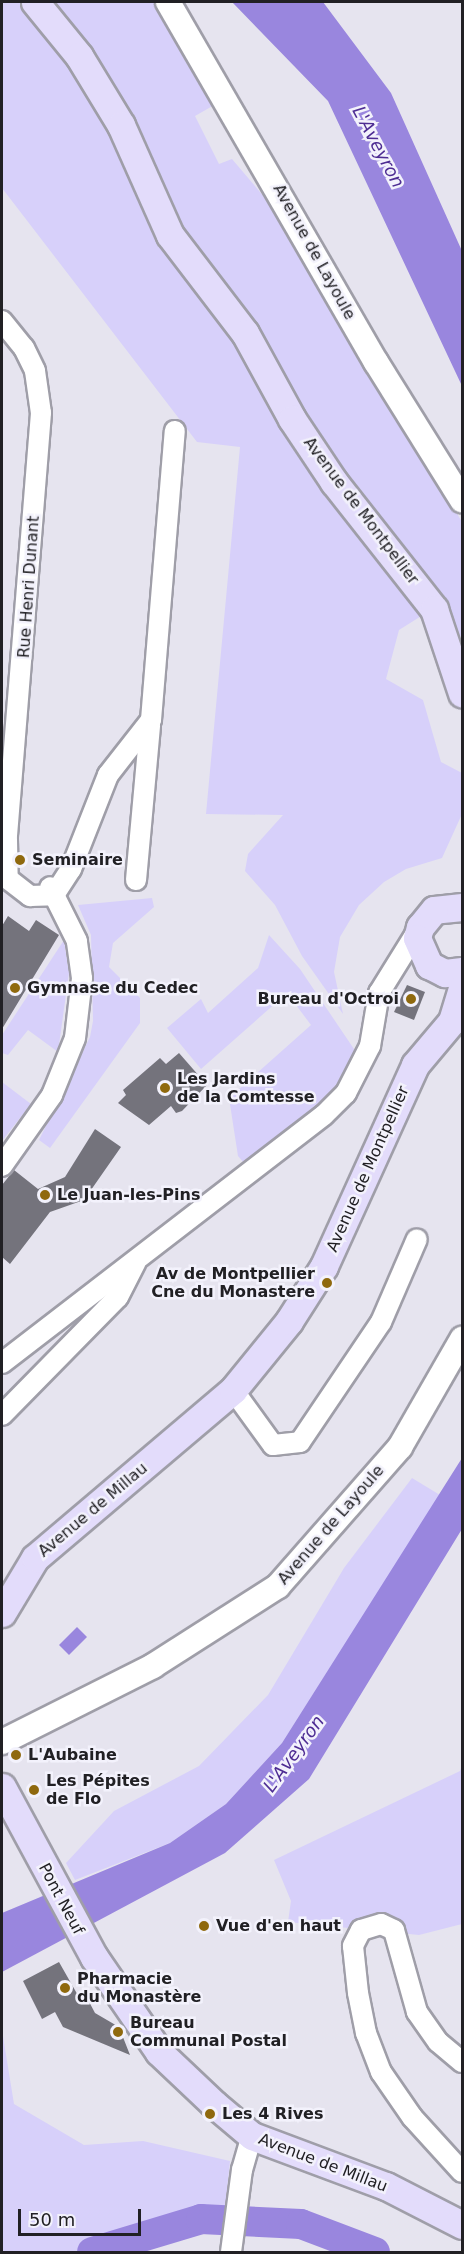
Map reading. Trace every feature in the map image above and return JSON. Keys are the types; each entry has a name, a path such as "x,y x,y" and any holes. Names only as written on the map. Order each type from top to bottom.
{"main road":[{"name":"Avenue de Montpellier","path":"35,2 79,56 121,125 170,235 245,333 292,419 334,482 434,609 462,693"},
{"path":"456,900 425,917 417,939 430,964 461,985"},
{"name":"Avenue de Montpellier","path":"172,1443 233,1390 289,1321 324,1266 415,1065 452,1022 461,985"},
{"name":"Avenue de Millau","path":"2,1613 35,1558 172,1443"},
{"name":"Pont Neuf","path":"2,1787 82,1937"},
{"name":"Avenue de Millau","path":"82,1937 159,2052 252,2136 386,2186 462,2225"}],"street":[{"name":"Avenue de Layoule","path":"168,2 376,362 462,500"},
{"name":"Rue Henri Dunant","path":"2,321 24,348 35,371 41,413 8,864 22,881 55,889"},
{"path":"136,880 175,431"},
{"path":"2,1166 52,1095 75,1038 82,978 79,950 71,922 55,889 71,869 108,775 151,720"},
{"path":"2,1363 140,1254 324,1115 346,1093 370,1046 379,993 420,927"},
{"path":"394,967 430,964"},
{"path":"233,1390 273,1445 300,1442 381,1322 417,1239"},
{"path":"2,1415 118,1297 140,1254"},
{"name":"Avenue de Layoule","path":"2,1742 153,1666 278,1586 400,1447 462,1339"},
{"path":"462,2062 438,2042 417,2012 394,1930 381,1924 361,1930 353,1946 356,1968 366,2033 381,2072 412,2117 462,2172"},
{"path":"232,2249 241,2181 252,2136"}],"shaded area":[{"path":"2,2 179,2 216,104 195,116 219,164 232,159 276,211 462,522 462,639 442,603 399,630 386,679 423,700 441,762 462,773 462,814 442,858 406,869 384,882 359,905 340,937 334,972 343,1014 302,956 275,905 245,871 248,854 283,815 206,814 240,447 197,442 2,188"},
{"path":"152,898 154,907 113,943 109,967 140,998 140,1023 50,1148 39,1140 90,1037 93,1021 91,935 78,905"},
{"path":"269,935 300,969 356,1052 344,1077 323,1101 245,1164 238,1156 229,1098 311,1025 287,993 201,1069 167,1028 201,999 208,1013 258,968"},
{"path":"64,940 69,973 58,1052 28,1030 8,1055 2,1053 2,1035"},
{"path":"2,1082 31,1104 2,1141"},
{"path":"412,1478 440,1495 282,1743 226,1804 170,1843 75,1880 66,1863 114,1811 199,1766 268,1695 344,1568"},
{"path":"462,1765 462,1924 419,1935 288,1922 291,1901 274,1860 460,1771"},
{"path":"2,2030 14,2104 84,2145 143,2141 230,2161 225,2209 77,2252 2,2252"}],"water":[{"name":"L'Aveyron","path":"232,2 323,2 391,93 462,251 462,386 328,101"},
{"name":"L'Aveyron","path":"462,1458 462,1529 309,1779 225,1853 2,1972 2,1913 170,1843 226,1804 282,1743"},
{"path":"77,1627 87,1637 69,1655 59,1645"}],"building":[{"name":"Gymnase du Cedec","path":"8,916 29,931 36,920 59,935 2,1029 2,926"},
{"name":"Bureau d'Octroi","path":"407,985 425,992 414,1020 394,1012"},
{"name":"Les Jardins de la Comtesse","path":"179,1053 207,1085 182,1111 176,1113 171,1106 149,1125 118,1103 126,1095 123,1090 160,1058 166,1064"},
{"name":"Le Juan-les-Pins","path":"95,1129 121,1147 84,1200 50,1212 10,1264 2,1257 2,1185 14,1170 38,1189 65,1177"},
{"path":"59,1962 80,1999 86,1996 95,2013 119,2027 130,2055 63,2027 55,2012 42,2019 23,1981"}],"waterway":[{"path":"92,2252 201,2219 301,2224 375,2252"}],"place":[{"name":"Seminaire","path":"20,860"},
{"name":"Gymnase du Cedec","path":"15,988"},
{"name":"Bureau d'Octroi","path":"411,999"},
{"name":"Les Jardins de la Comtesse","path":"165,1088"},
{"name":"Le Juan-les-Pins","path":"45,1195"},
{"name":"Av de Montpellier Cne du Monastere","path":"327,1283"},
{"name":"L'Aubaine","path":"16,1755"},
{"name":"Les Pépites de Flo","path":"34,1790"},
{"name":"Vue d'en haut","path":"204,1926"},
{"name":"Pharmacie du Monastère","path":"65,1988"},
{"name":"Bureau Communal Postal","path":"118,2032"},
{"name":"Les 4 Rives","path":"210,2114"}]}
